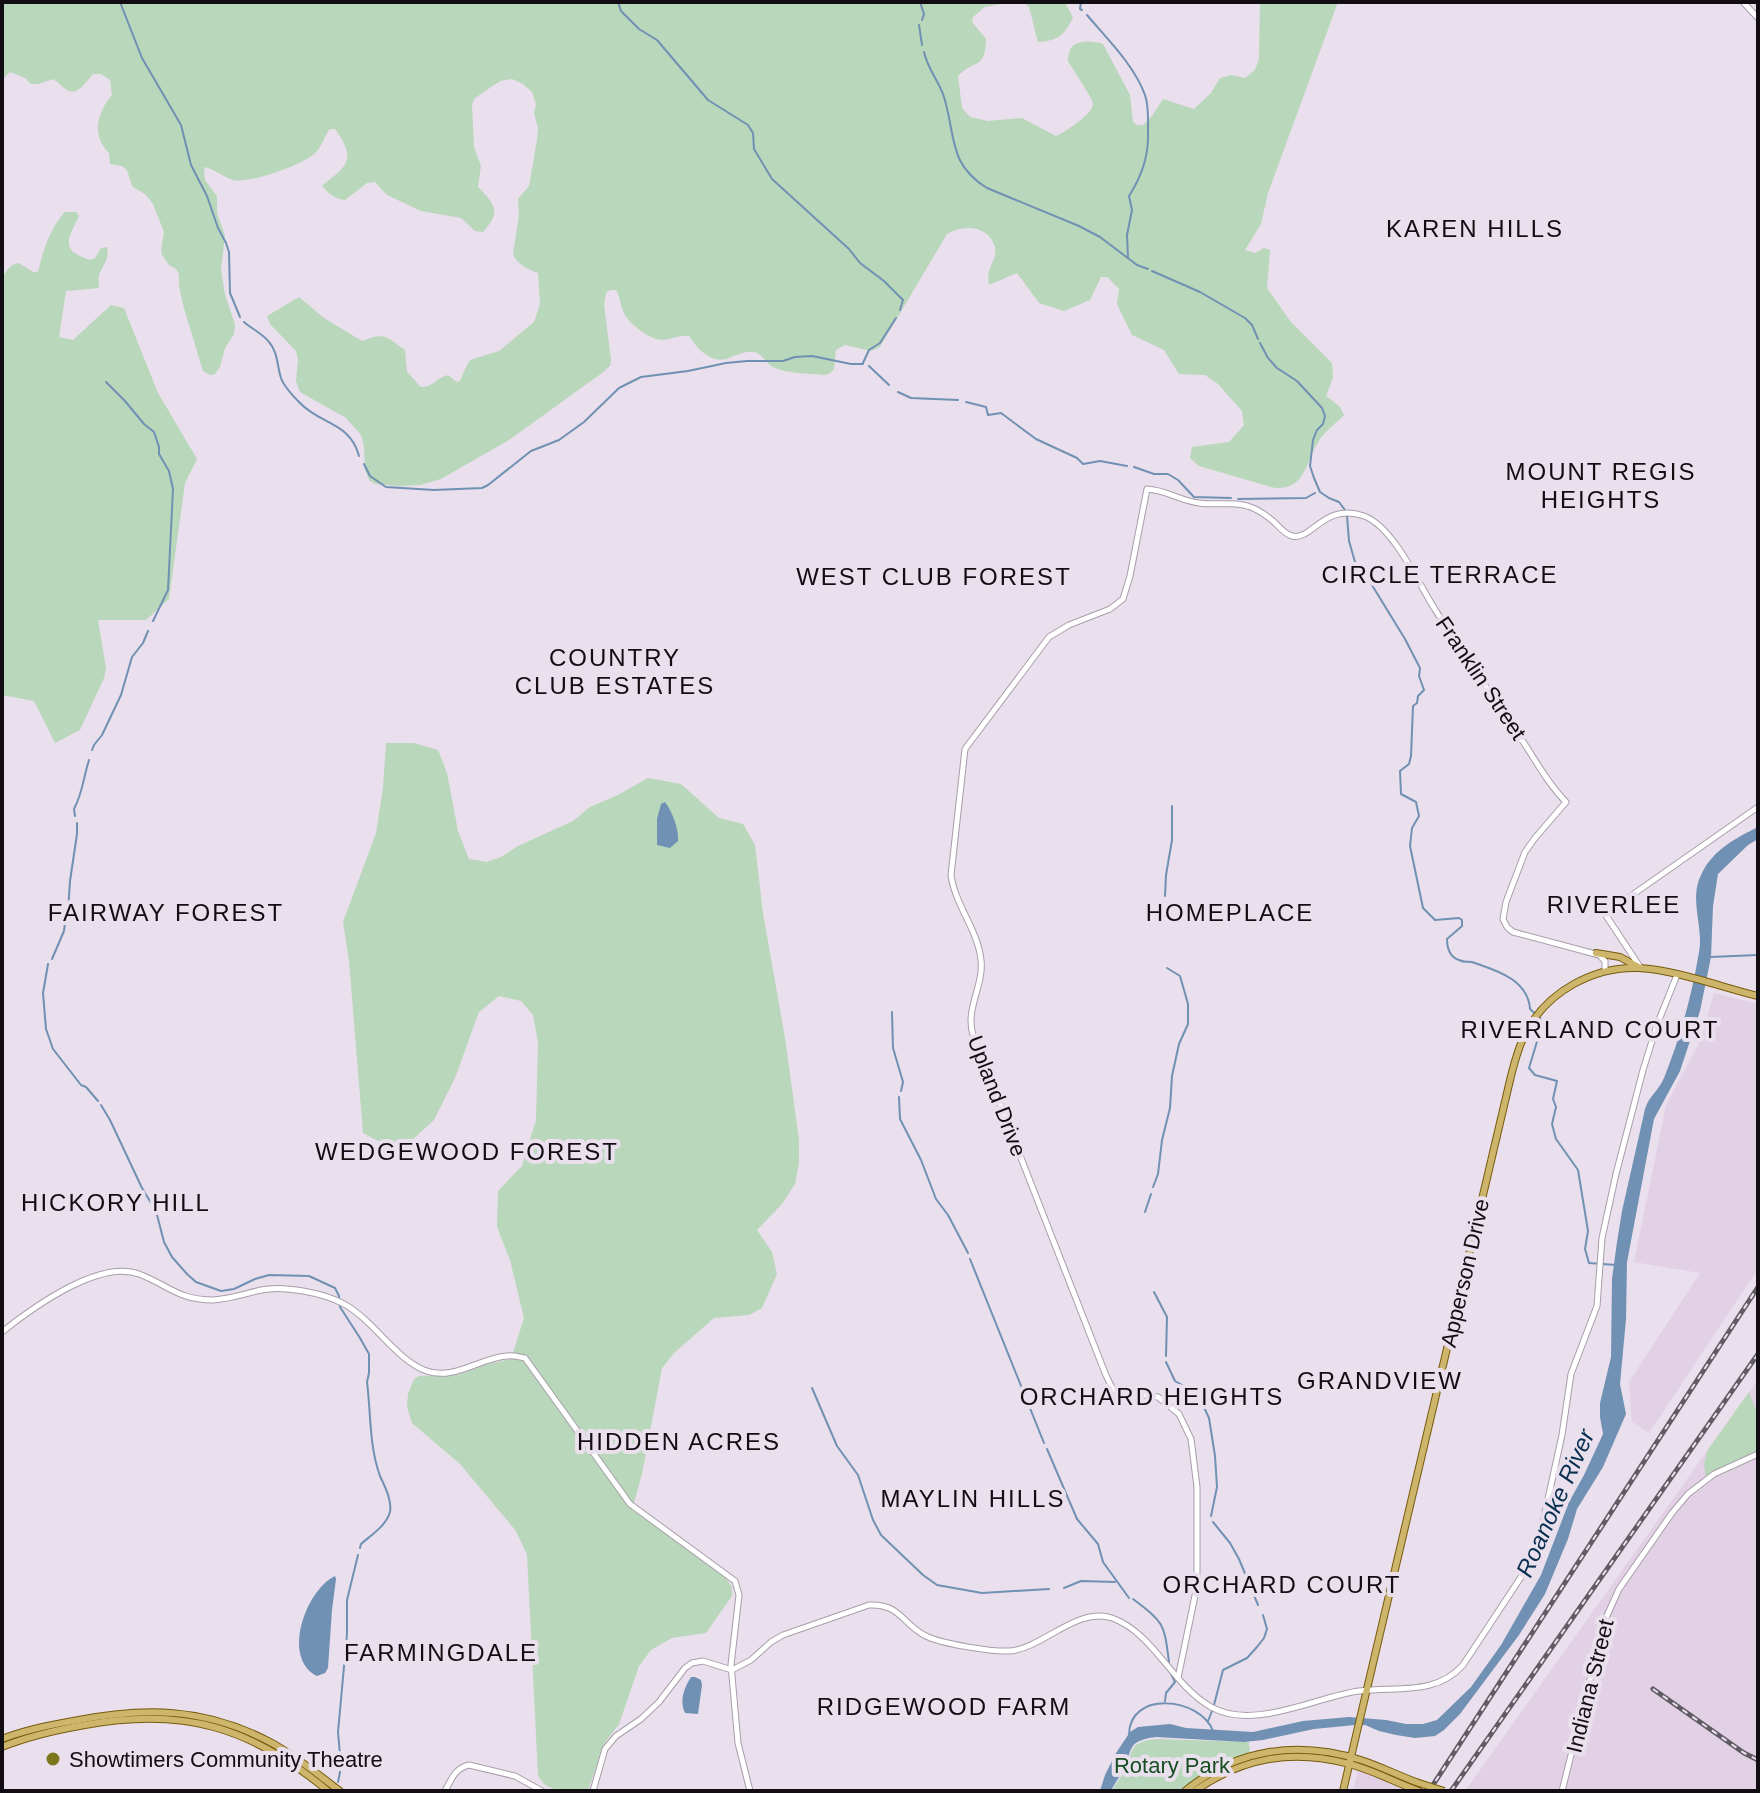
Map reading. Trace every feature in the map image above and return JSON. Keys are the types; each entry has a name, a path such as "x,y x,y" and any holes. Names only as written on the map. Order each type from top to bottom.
{"main road":[{"path":"1596,953 1620,957 1640,968 1758,996"},
{"name":"Apperson Drive","path":"1343,1791 1521,1043 1537,1015 1570,986 1605,971 1640,968"},
{"path":"4,1738 60,1723 121,1713 156,1711 192,1715 226,1723 271,1742 340,1791"},
{"path":"2,1747 39,1734 106,1721 141,1718 181,1720 218,1728 267,1747 328,1791"},
{"path":"1185,1791 1207,1774 1232,1762 1256,1753 1290,1749 1351,1761 1418,1788 1444,1791"},
{"path":"1195,1791 1236,1767 1282,1757 1351,1761"}],"street":[{"path":"1743,2 1758,18"},
{"name":"Franklin Street","path":"1147,489 1196,503 1247,506 1271,519 1292,536 1303,535 1327,517 1348,513 1371,519 1380,525 1566,802 1525,852 1506,902 1503,915 1505,925 1513,932 1596,953"},
{"name":"Upland Drive","path":"1147,489 1123,599 1110,609 1069,625 1049,637 965,749 951,868 953,887 981,957 980,977 971,1011 973,1035 1112,1388 1119,1393 1158,1397 1179,1414 1191,1439 1197,1487 1197,1586 1178,1678"},
{"path":"1640,968 1605,914 1758,807"},
{"path":"1596,953 1605,961 1605,971"},
{"path":"593,1791 605,1749 616,1736 659,1702 692,1663 703,1661 732,1670 751,1660 783,1635 875,1605 898,1612 917,1631 933,1639 1000,1651 1014,1651 1028,1646 1090,1616 1108,1616 1133,1630 1197,1697 1225,1713 1266,1713 1348,1693 1419,1687 1455,1674 1523,1574 1543,1528 1571,1374 1597,1306 1605,1220 1639,1083 1655,1032 1681,976"},
{"path":"2,1332 29,1312 78,1284 101,1275 129,1271 192,1298 225,1299 275,1289 334,1300 359,1315 403,1356 423,1370 449,1373 510,1355 525,1358 630,1504 735,1581 739,1595 731,1656 738,1743 750,1791"},
{"name":"Indiana Street","path":"1562,1791 1605,1620 1619,1589 1688,1494 1714,1474 1758,1454"},
{"path":"2,1730 4,1738"},
{"path":"445,1791 455,1773 469,1765 515,1776 542,1791"}],"shaded area":[{"path":"1714,993 1758,1004 1758,1269 1649,1433 1632,1422 1629,1382 1700,1273 1634,1262 1666,1105 1701,1039"},
{"path":"1758,1380 1758,1791 1465,1791 1707,1451"},
{"path":"1358,1769 1416,1791 1353,1791"}],"green space":[{"path":"2,2 1011,2 985,7 973,17 972,22 986,39 985,49 981,60 958,76 962,108 970,117 988,121 1022,118 1056,136 1083,118 1093,105 1068,61 1070,49 1078,43 1103,44 1130,95 1133,122 1143,125 1163,99 1194,109 1211,93 1220,78 1231,75 1245,78 1255,70 1259,59 1260,2 1338,2 1268,193 1261,224 1245,250 1255,253 1264,248 1270,250 1267,288 1291,322 1332,363 1333,378 1326,396 1340,407 1344,415 1320,440 1303,474 1285,487 1275,488 1199,466 1190,458 1192,447 1229,442 1244,425 1242,411 1218,384 1205,375 1179,374 1164,350 1132,335 1117,304 1119,289 1107,277 1101,277 1090,300 1064,311 1039,303 1017,273 989,285 995,247 987,234 968,228 947,234 880,347 871,351 845,345 836,350 834,369 829,374 779,369 754,352 723,360 711,358 689,336 663,340 652,338 628,319 616,290 610,290 606,293 604,304 611,360 610,366 602,373 509,440 441,479 420,485 375,484 369,480 365,470 361,435 346,418 300,392 296,381 296,351 270,324 267,316 299,297 324,318 362,341 380,336 399,345 405,350 407,372 421,387 448,375 460,381 470,360 499,351 534,322 540,304 538,273 520,264 513,254 519,215 518,199 529,186 537,140 536,104 532,92 512,79 500,81 475,98 472,104 474,147 481,166 478,187 494,208 493,219 483,232 475,231 461,218 421,211 387,195 375,182 367,183 345,200 332,196 322,186 343,167 347,155 335,129 330,129 311,156 264,176 233,180 204,167 205,180 217,196 217,213 225,236 221,270 235,325 220,367 210,375 203,371 183,305 179,274 162,255 164,232 153,204 132,186 127,170 110,164 109,153 100,139 98,124 112,95 110,80 101,74 93,74 74,92 54,79 31,84 10,72 2,80"},
{"path":"1017,2 1065,2 1073,18 1060,36 1038,42 1029,7"},
{"path":"65,212 76,212 79,216 69,237 70,248 74,252 90,260 101,248 107,247 108,252 99,276 99,288 66,291 59,337 73,340 111,305 124,308 158,393 197,459 185,483 169,599 146,620 98,620 106,668 104,678 80,730 55,743 34,701 2,695 2,279 11,266 19,263 38,272 51,232"},
{"path":"386,743 414,743 438,750 447,773 458,831 469,859 487,862 501,857 648,778 681,784 719,818 743,824 755,845 763,913 785,1038 799,1140 799,1163 795,1184 782,1204 757,1230 772,1252 777,1274 762,1308 749,1315 714,1318 674,1353 662,1368 632,1510 722,1573 732,1587 732,1596 706,1633 672,1638 651,1650 639,1666 619,1724 604,1744 588,1791 551,1788 538,1775 527,1555 516,1531 460,1464 412,1423 407,1407 408,1394 414,1379 419,1376 458,1375 511,1359 524,1318 510,1260 497,1227 498,1191 522,1166 536,1120 538,1042 533,1015 521,1001 499,996 479,1012 455,1078 434,1120 412,1140 382,1143 363,1133 343,922 376,833"},
{"path":"1749,1392 1758,1416 1758,1454 1706,1478 1704,1465 1707,1451"},
{"name":"Rotary Park","path":"1156,1739 1249,1742 1250,1752 1212,1768 1181,1791 1112,1791 1136,1746"}],"water":[{"path":"665,802 678,836 678,841 670,848 657,845 657,819 661,804"},
{"path":"1758,827 1758,839 1718,874 1711,957 1700,1011 1680,1071 1654,1119 1627,1262 1620,1384 1626,1414 1603,1467 1577,1509 1545,1594 1519,1635 1460,1714 1435,1736 1415,1738 1355,1725 1244,1742 1156,1737 1134,1744 1111,1791 1100,1791 1116,1753 1130,1732 1138,1727 1170,1724 1186,1728 1253,1732 1303,1721 1349,1717 1406,1724 1437,1720 1471,1687 1501,1645 1541,1575 1569,1502 1603,1434 1600,1403 1611,1357 1612,1279 1622,1211 1645,1109 1670,1063 1693,984 1700,942 1696,903 1698,883 1719,851"},
{"path":"335,1576 328,1668 317,1676 306,1667 299,1640 307,1609 324,1584"},
{"path":"691,1677 701,1680 702,1685 698,1714 685,1713 682,1704"}],"waterway":[{"path":"120,2 142,58 181,125 191,165 226,243 230,293 240,317"},
{"path":"618,2 621,11 639,29 657,40 708,100 748,125 753,133 754,149 772,179 903,300 900,310"},
{"path":"920,2 924,14 922,20"},
{"path":"1081,2 1082,10"},
{"path":"1087,15 1127,63 1140,84 1147,104 1146,158 1129,196 1132,210 1127,235 1128,258"},
{"path":"919,25 922,45"},
{"path":"924,52 944,97 959,159 974,179 987,188 1079,226 1100,237 1137,265 1148,269"},
{"path":"1152,271 1200,292 1245,318 1258,339"},
{"path":"863,363 869,350 880,343 896,318"},
{"path":"244,322 272,346 281,378 289,391 308,410 349,436 359,456"},
{"path":"1260,343 1277,368 1297,381 1322,408 1325,416 1313,440 1310,466 1314,478 1320,492 1339,502 1345,510 1355,562 1420,668 1419,676 1424,690 1413,706 1409,764 1400,771 1401,794 1416,802 1419,816 1412,828 1410,846 1423,908 1435,920 1462,920 1462,926 1447,939 1451,954 1461,961 1472,962 1509,977 1523,990 1530,1009 1540,1018 1542,1025 1529,1068 1535,1075 1557,1081 1552,1124 1556,1139 1578,1170 1588,1231 1585,1249 1589,1263 1616,1265"},
{"path":"364,464 370,476 386,487 434,490 482,488 531,451 559,440 584,422 619,388 641,377 726,363 783,361 812,356 863,364"},
{"path":"869,366 889,385"},
{"path":"106,382 154,432 173,489 168,590 153,621"},
{"path":"898,392 911,398 958,400"},
{"path":"966,402 986,407 988,415 1001,413 1036,439 1077,458 1083,464 1100,461 1127,466"},
{"path":"1134,467 1154,474 1168,474 1194,497 1231,498"},
{"path":"1238,499 1306,498 1315,493"},
{"path":"92,750 121,695 132,657 148,631"},
{"path":"75,816 74,809 89,760"},
{"path":"1165,896 1172,840 1172,806"},
{"path":"68,911 77,823"},
{"path":"52,959 64,931 66,915"},
{"path":"1710,957 1758,955"},
{"path":"48,964 43,993 46,1029 53,1049 98,1101"},
{"path":"1153,1187 1170,1108 1172,1076 1179,1044 1188,1024 1188,1004 1180,976 1167,968"},
{"path":"892,1012 893,1048 903,1082 901,1091"},
{"path":"899,1097 900,1119 936,1199 968,1253"},
{"path":"101,1105 156,1211 164,1242 172,1257 196,1282 221,1291 269,1275 309,1276 335,1288 340,1307 369,1354 367,1382 372,1441 376,1465 390,1503 385,1522 360,1548"},
{"path":"1145,1212 1151,1194"},
{"path":"970,1259 1044,1443"},
{"path":"1154,1292 1167,1317 1166,1356"},
{"path":"1166,1362 1175,1381 1201,1401 1209,1418 1217,1487 1211,1516"},
{"path":"812,1388 837,1446 858,1475 881,1535 923,1575 937,1585 982,1593 1049,1589"},
{"path":"1047,1449 1077,1519 1098,1544 1103,1562 1129,1598"},
{"path":"1213,1522 1239,1559 1258,1605"},
{"path":"338,1782 341,1767 338,1732 347,1600 358,1555"},
{"path":"1064,1588 1081,1581 1115,1582"},
{"path":"1133,1599 1161,1625 1169,1662"},
{"path":"1214,1705 1223,1670 1247,1658 1264,1638 1267,1629 1263,1615"},
{"path":"1165,1701 1166,1693 1175,1682 1170,1672"},
{"path":"1129,1735 1132,1721 1140,1711 1166,1703 1194,1711 1206,1720 1213,1731"},
{"path":"1208,1721 1212,1711"}],"railway":[{"path":"1429,1791 1758,1287"},
{"path":"1451,1791 1758,1354"},
{"path":"1653,1689 1758,1760"}],"place":[{"name":"Showtimers Community Theatre","path":"53,1759"}],"district":[{"name":"KAREN HILLS","path":"1475,228"},
{"name":"MOUNT REGIS HEIGHTS","path":"1601,485"},
{"name":"CIRCLE TERRACE","path":"1440,574"},
{"name":"WEST CLUB FOREST","path":"934,576"},
{"name":"COUNTRY CLUB ESTATES","path":"615,671"},
{"name":"RIVERLEE","path":"1614,904"},
{"name":"FAIRWAY FOREST","path":"166,912"},
{"name":"HOMEPLACE","path":"1230,912"},
{"name":"RIVERLAND COURT","path":"1590,1029"},
{"name":"WEDGEWOOD FOREST","path":"467,1151"},
{"name":"HICKORY HILL","path":"116,1202"},
{"name":"GRANDVIEW","path":"1380,1380"},
{"name":"ORCHARD HEIGHTS","path":"1152,1396"},
{"name":"HIDDEN ACRES","path":"679,1441"},
{"name":"MAYLIN HILLS","path":"973,1498"},
{"name":"ORCHARD COURT","path":"1282,1584"},
{"name":"FARMINGDALE","path":"441,1652"},
{"name":"RIDGEWOOD FARM","path":"944,1706"}],"water label":[{"name":"Roanoke River","path":"1555,1503"}]}
